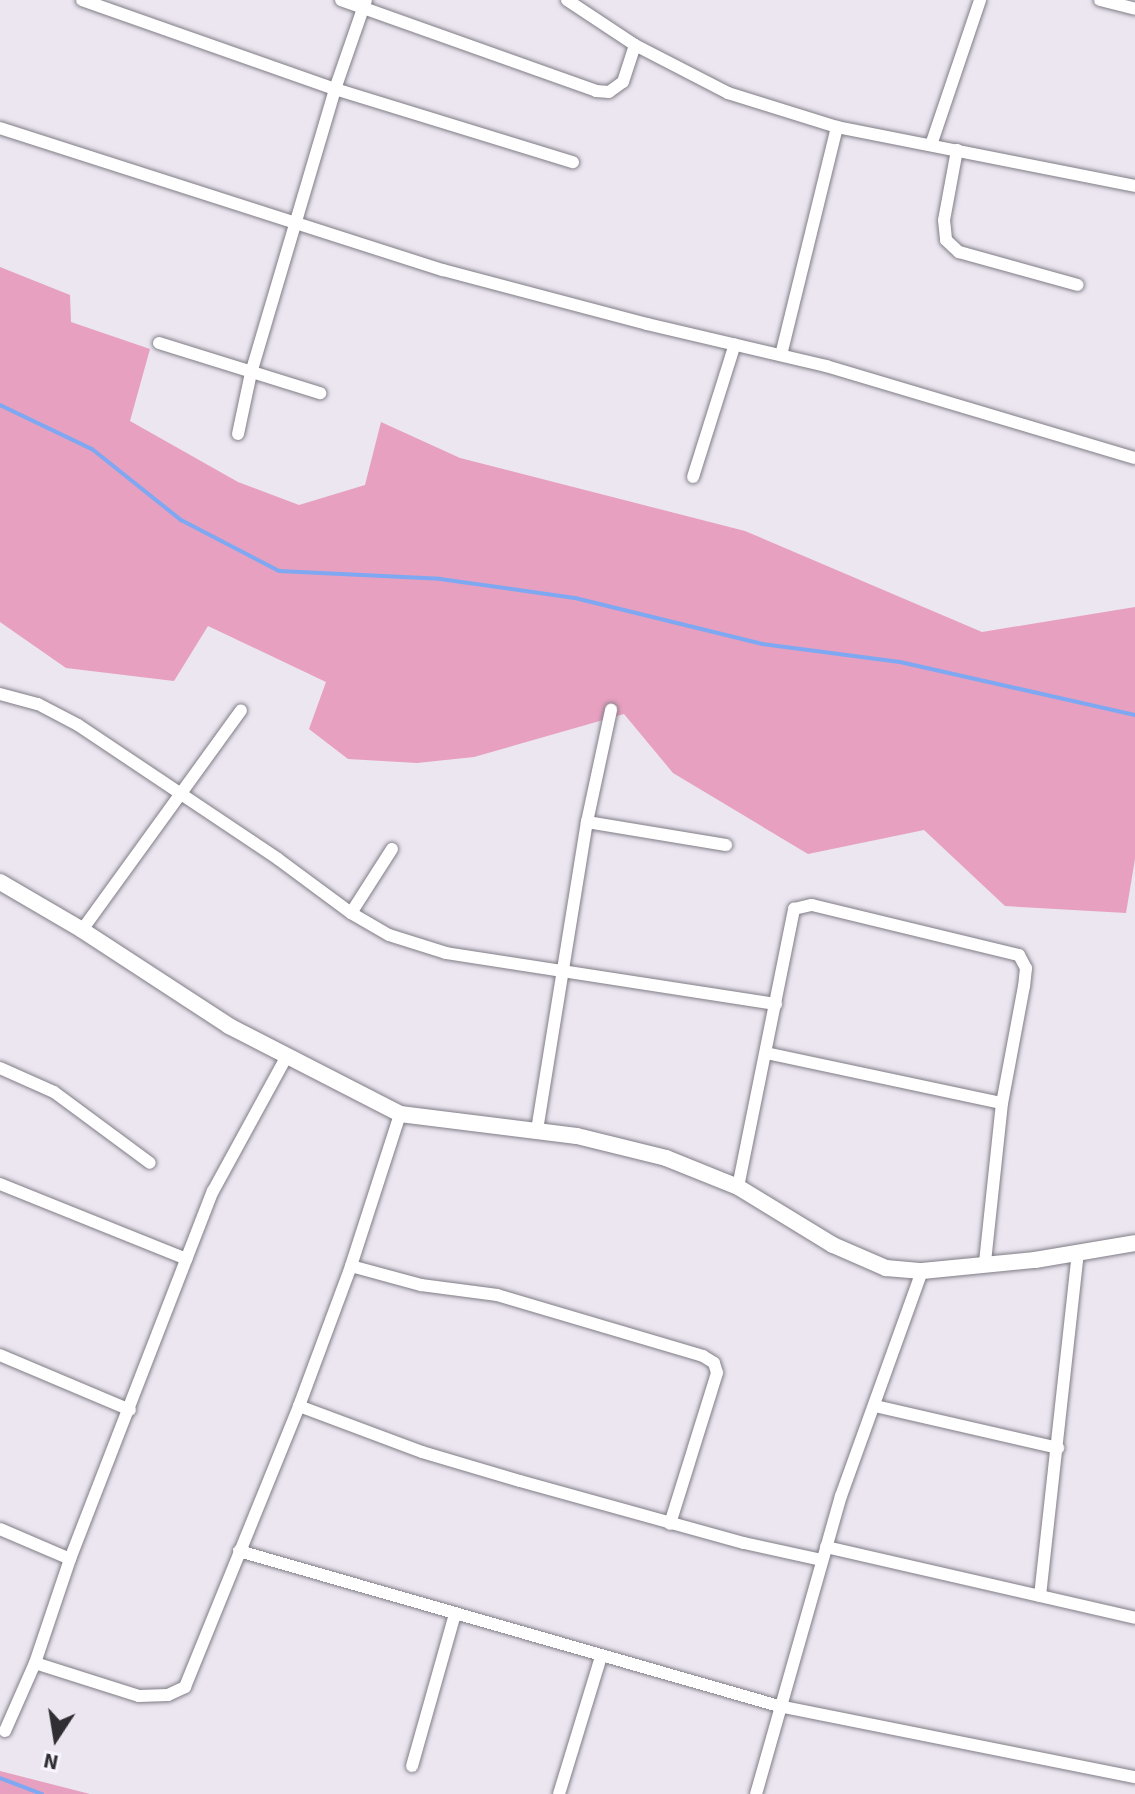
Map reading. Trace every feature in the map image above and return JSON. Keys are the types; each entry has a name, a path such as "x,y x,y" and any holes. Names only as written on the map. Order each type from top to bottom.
{"street":[{"path":"82,0 335,89 573,162"},
{"path":"341,0 364,3 462,46 596,91 609,92 623,82 635,45"},
{"path":"567,0 635,45 728,93 837,127 1135,186"},
{"path":"931,145 980,0"},
{"path":"1100,0 1135,9"},
{"path":"238,434 251,373 335,89 364,3"},
{"path":"781,355 837,127"},
{"path":"0,128 478,280 781,355 1135,458"},
{"path":"957,150 944,220 946,240 959,252 1078,285"},
{"path":"159,343 320,393"},
{"path":"693,477 735,344"},
{"path":"0,694 38,704 78,725 278,859 351,913 389,935 446,953 776,1004"},
{"path":"82,930 241,710"},
{"path":"537,1130 587,822 611,710"},
{"path":"587,822 726,845"},
{"path":"351,913 392,849"},
{"path":"0,882 82,930 229,1026 400,1114 537,1130 666,1158 738,1187 833,1245 886,1268 922,1271 1078,1254 1135,1243"},
{"path":"738,1187 794,909 812,905 1019,955 1026,968 1002,1103 985,1262"},
{"path":"766,1053 1002,1103"},
{"path":"5,1731 35,1663 70,1559 213,1191 287,1056"},
{"path":"0,1068 54,1092 150,1163"},
{"path":"35,1663 139,1696 168,1695 185,1687 299,1406 351,1266 400,1114"},
{"path":"0,1184 187,1259"},
{"path":"1040,1596 1078,1254"},
{"path":"351,1266 421,1285 497,1295 703,1356 714,1363 717,1373 670,1524"},
{"path":"756,1794 841,1496 922,1271"},
{"path":"0,1355 130,1410"},
{"path":"299,1406 422,1452 670,1524 822,1560"},
{"path":"875,1406 1058,1448"},
{"path":"0,1529 70,1559"},
{"path":"826,1547 1135,1618"},
{"path":"239,1551 779,1706 1135,1777"},
{"path":"412,1766 455,1614"},
{"path":"559,1794 601,1657"}],"shaded area":[{"path":"0,267 70,295 71,322 150,349 130,421 238,482 299,505 365,485 381,422 460,458 745,531 982,632 1135,607 1135,859 1126,913 1005,906 924,830 808,854 673,773 624,714 474,757 417,763 348,759 309,729 326,682 208,626 174,681 66,668 0,622"},
{"path":"0,1771 90,1794 0,1794"}],"waterway":[{"path":"0,405 92,449 181,520 279,571 440,579 575,598 762,644 900,662 1135,715"},
{"path":"0,1778 42,1794"}]}
